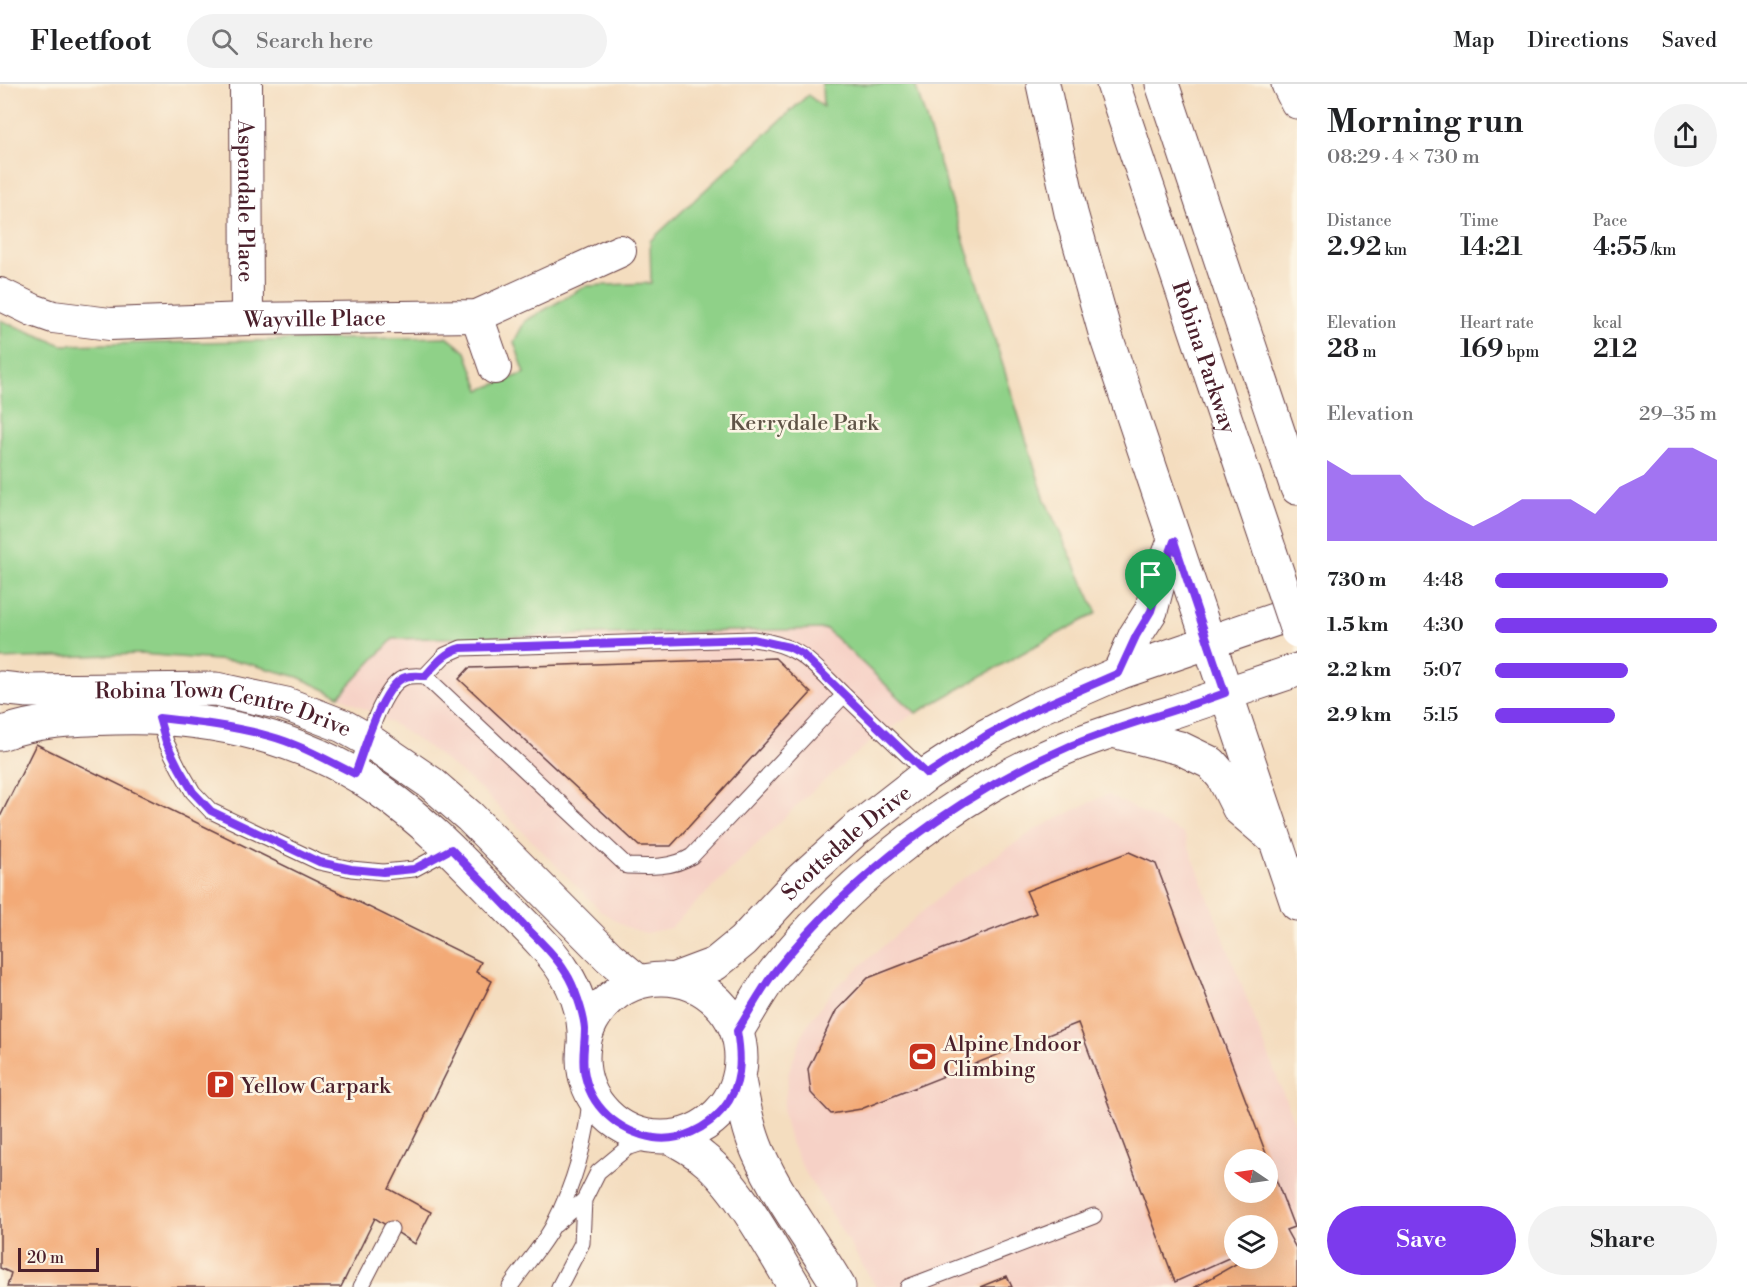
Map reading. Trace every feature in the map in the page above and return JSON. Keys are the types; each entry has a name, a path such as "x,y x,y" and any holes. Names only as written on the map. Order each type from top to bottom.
{"main road":[{"path":"1043,84 1071,213 1106,336 1297,904"},
{"name":"Robina Parkway","path":"1113,84 1297,631"},
{"name":"Robina Parkway","path":"1162,84 1297,488"},
{"path":"1288,84 1297,102"},
{"path":"1119,673 1136,636 1151,611 1174,541"},
{"name":"Scottsdale Drive","path":"675,979 715,964 743,941 798,882 854,831 927,774 987,735 1074,691 1119,673 1297,612"},
{"name":"Scottsdale Drive","path":"737,1031 776,970 863,879 912,839 964,803 1021,769 1072,745 1297,670"},
{"name":"Robina Town Centre Drive","path":"0,688 28,691 216,688 286,704 343,726 368,740 431,783 471,818 609,957 639,982"},
{"name":"Robina Town Centre Drive","path":"0,734 19,727 81,719 159,718 228,727 271,737 316,754 355,774 408,811 451,849 549,950 567,974 580,1007 585,1027 584,1046"},
{"path":"1113,731 1180,748 1211,763 1223,777 1239,809 1274,838"},
{"path":"665,1138 694,1132 714,1119 729,1102 739,1080 742,1056 737,1031 728,1012 713,997 695,985 675,979 657,978 639,982 619,992 602,1006 590,1025 584,1046 584,1070 590,1093 602,1111 618,1125 637,1134 665,1138 704,1158 724,1180 754,1221 795,1287"},
{"path":"739,1080 748,1123 758,1153 839,1287"}],"street":[{"name":"Aspendale Place","path":"246,84 247,319"},
{"name":"Wayville Place","path":"0,294 52,317 110,324 247,319 477,316 620,251"},
{"path":"477,316 495,368"}],"lane":[{"path":"355,774 379,708 388,691 405,677 425,676 445,655 461,648 753,639 789,647 802,654 927,774"},
{"path":"425,676 627,866 673,865 692,856 844,695"},
{"path":"159,718 166,742 179,768 193,792 211,811 319,862 351,869 383,872 414,869 451,849"},
{"path":"510,1287 552,1227 583,1146 589,1118 590,1093"},
{"path":"552,1227 584,1200 598,1172 627,1148 665,1138"},
{"path":"559,1287 582,1243 584,1200"},
{"path":"908,1287 1094,1216"},
{"path":"362,1287 391,1228"}],"shaded area":[{"path":"826,629 916,713 876,737 811,792 670,928 646,933 626,927 602,912 480,788 428,747 397,726 339,696 393,639"},
{"path":"1107,794 1184,834 1297,1130 1297,1287 876,1287 802,1167 789,1138 783,1113 789,1071 805,1028 834,989 952,886 1036,829"}],"green space":[{"name":"Kerrydale Park","path":"822,84 915,84 1045,500 1097,613 916,713 826,629 393,639 339,696 298,677 242,662 141,654 0,659 0,320 62,345 447,337 466,352 480,390 525,373 514,342 525,321 586,286 651,283 650,241 808,95 823,107"}],"building":[{"path":"775,658 811,693 671,846 639,846 459,679 469,668"},
{"name":"Yellow Carpark","path":"36,744 481,962 476,972 492,981 389,1189 431,1212 415,1244 375,1218 341,1287 7,1287 11,1273 0,1268 0,817"},
{"path":"1129,852 1156,864 1264,1149 1224,1149 1224,1203 1278,1203 1278,1185 1294,1227 1286,1230 1297,1250 1297,1287 1195,1287 1227,1269 1278,1269 1278,1215 1224,1215 1224,1260 1175,1282 1078,1023 861,1109 831,1114 811,1093 808,1069 836,1011 868,978 1036,913 1026,891"},
{"path":"1007,1276 1012,1287 980,1287"}],"place":[{"name":"Alpine Indoor Climbing","path":"922,1056"},
{"name":"Yellow Carpark","path":"220,1085"}],"route":[{"path":"1174,541 1225,693 1072,745 1021,769 964,803 912,839 831,909 776,970 737,1031 742,1056 739,1080 729,1102 714,1119 694,1132 672,1138 637,1134 618,1125 602,1111 590,1093 584,1070 585,1027 567,974 549,950 451,849 414,869 383,872 351,869 319,862 211,811 193,792 179,768 166,742 159,718 239,729 271,737 316,754 355,774 379,708 388,691 405,677 425,676 452,650 753,639 789,647 802,654 927,774 987,735 1034,710 1119,673 1136,636 1151,611 1174,541"}]}
